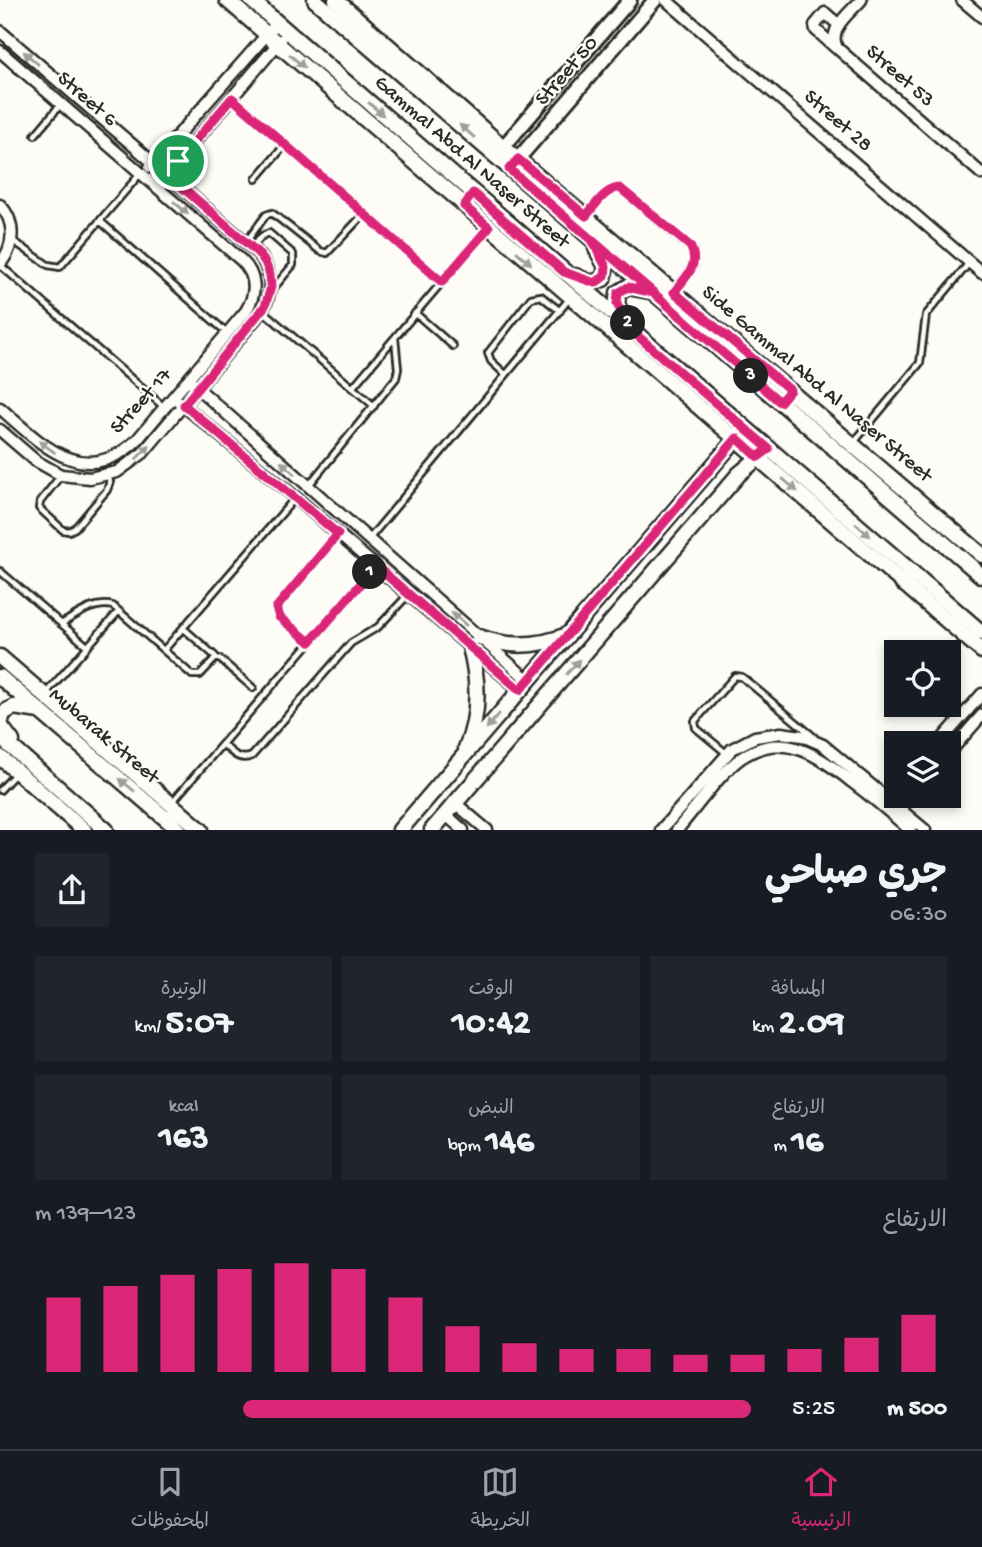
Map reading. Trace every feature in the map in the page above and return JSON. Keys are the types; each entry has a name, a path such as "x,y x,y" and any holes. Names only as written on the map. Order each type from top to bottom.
{"main road":[{"path":"227,0 571,298 741,433 400,830"},
{"name":"Gammal Abd Al Naser Street","path":"251,0 632,331 741,433 908,579 982,634"},
{"name":"Gammal Abd Al Naser Street","path":"315,0 499,151 592,240 654,293 785,396 982,576"},
{"path":"336,0 499,151"},
{"name":"Side Gammal Abd Al Naser Street","path":"514,164 586,216 674,292 785,396 852,444 982,555"},
{"path":"464,206 473,193"},
{"path":"564,272 591,283 603,279 606,267 592,240"},
{"path":"632,331 617,304 618,293 628,287 654,293"},
{"path":"432,830 739,474 764,453"},
{"path":"908,579 982,651"},
{"path":"463,756 473,730 477,702 475,642 524,645 547,642 568,634"},
{"path":"0,657 174,816 201,830"},
{"name":"Mubarak Street","path":"0,677 40,712 174,816"},
{"path":"22,766 2,729 1,716 6,710 14,708 40,712"},
{"path":"0,737 22,766 84,830"},
{"path":"0,757 22,766 106,830"}],"street":[{"name":"Street 50","path":"499,151 630,0"},
{"name":"Street 50","path":"514,164 655,0"},
{"name":"Street 28","path":"666,0 982,273"},
{"path":"836,48 816,30 815,25 824,13 839,25 861,0"},
{"path":"962,0 982,17"},
{"name":"Street 53","path":"839,25 833,39 836,48 982,174"},
{"path":"142,174 267,34 282,27"},
{"path":"157,187 278,44 282,27"},
{"name":"Street 6","path":"0,31 261,257 268,268 270,294"},
{"name":"Street 6","path":"0,51 241,260 252,273 252,301 227,333"},
{"path":"165,150 178,161"},
{"path":"0,205 9,220 12,240 8,254 0,265"},
{"path":"262,311 270,294"},
{"name":"Street 17","path":"0,430 36,461 61,475 80,478 108,475 126,467 143,453 262,311"},
{"name":"Street 17","path":"0,408 53,453 85,462 109,458 124,451 136,440 227,333"},
{"path":"188,380 369,539 475,642 524,685"},
{"path":"174,397 409,595 475,642"},
{"path":"950,730 982,694"},
{"path":"961,740 982,715"},
{"path":"661,830 727,753 747,740 772,733 802,736 823,745 884,794"},
{"path":"677,830 733,764 753,751 768,747 793,746 818,756 884,795"},
{"path":"450,808 463,830"},
{"path":"450,808 486,830"},
{"path":"896,808 910,830"},
{"path":"898,812 902,808"},
{"path":"898,812 925,830"}],"lane":[{"path":"232,98 442,282"},
{"path":"35,135 61,104"},
{"path":"256,179 285,145"},
{"path":"12,240 48,265 60,267 142,174"},
{"path":"586,216 608,191 614,187 620,188 687,243 695,255 694,265 674,292"},
{"path":"248,245 267,215 272,213 320,251 327,253 364,214"},
{"path":"100,221 227,333"},
{"path":"352,388 489,227"},
{"path":"248,245 269,233 293,254 293,265 270,294"},
{"path":"852,444 920,363 926,315 969,262"},
{"path":"0,265 164,408"},
{"path":"506,375 491,361 488,353 531,299 541,296 559,311"},
{"path":"369,539 571,298"},
{"path":"262,311 374,406"},
{"path":"415,313 453,346"},
{"path":"308,486 393,383 398,373 395,338"},
{"path":"61,475 38,508 63,530 69,531 75,528 107,490 110,482 108,475"},
{"path":"163,650 295,497"},
{"path":"310,642 279,617 276,608 338,534"},
{"path":"174,816 222,744 376,566"},
{"path":"0,570 87,646"},
{"path":"222,744 237,757 252,755 351,643 379,627 409,595"},
{"path":"61,624 100,604 109,605 194,676 203,674 215,657"},
{"path":"44,695 119,611"},
{"path":"183,628 253,688"},
{"path":"727,753 696,728 695,721 732,677 737,675 823,745"},
{"path":"0,790 22,766"}],"route":[{"path":"178,161 167,174 257,252 268,268 271,287 262,311 184,405 338,534 276,608 279,617 310,642 376,566 520,690 737,438 758,457 769,449 632,331 617,304 618,293 628,287 654,293 509,169 518,159 586,216 608,191 614,187 620,188 693,250 694,265 674,292 790,390 780,402 654,293 592,240 606,267 603,279 595,283 564,272 473,193 464,206 489,227 442,282 232,98 178,161"}]}
